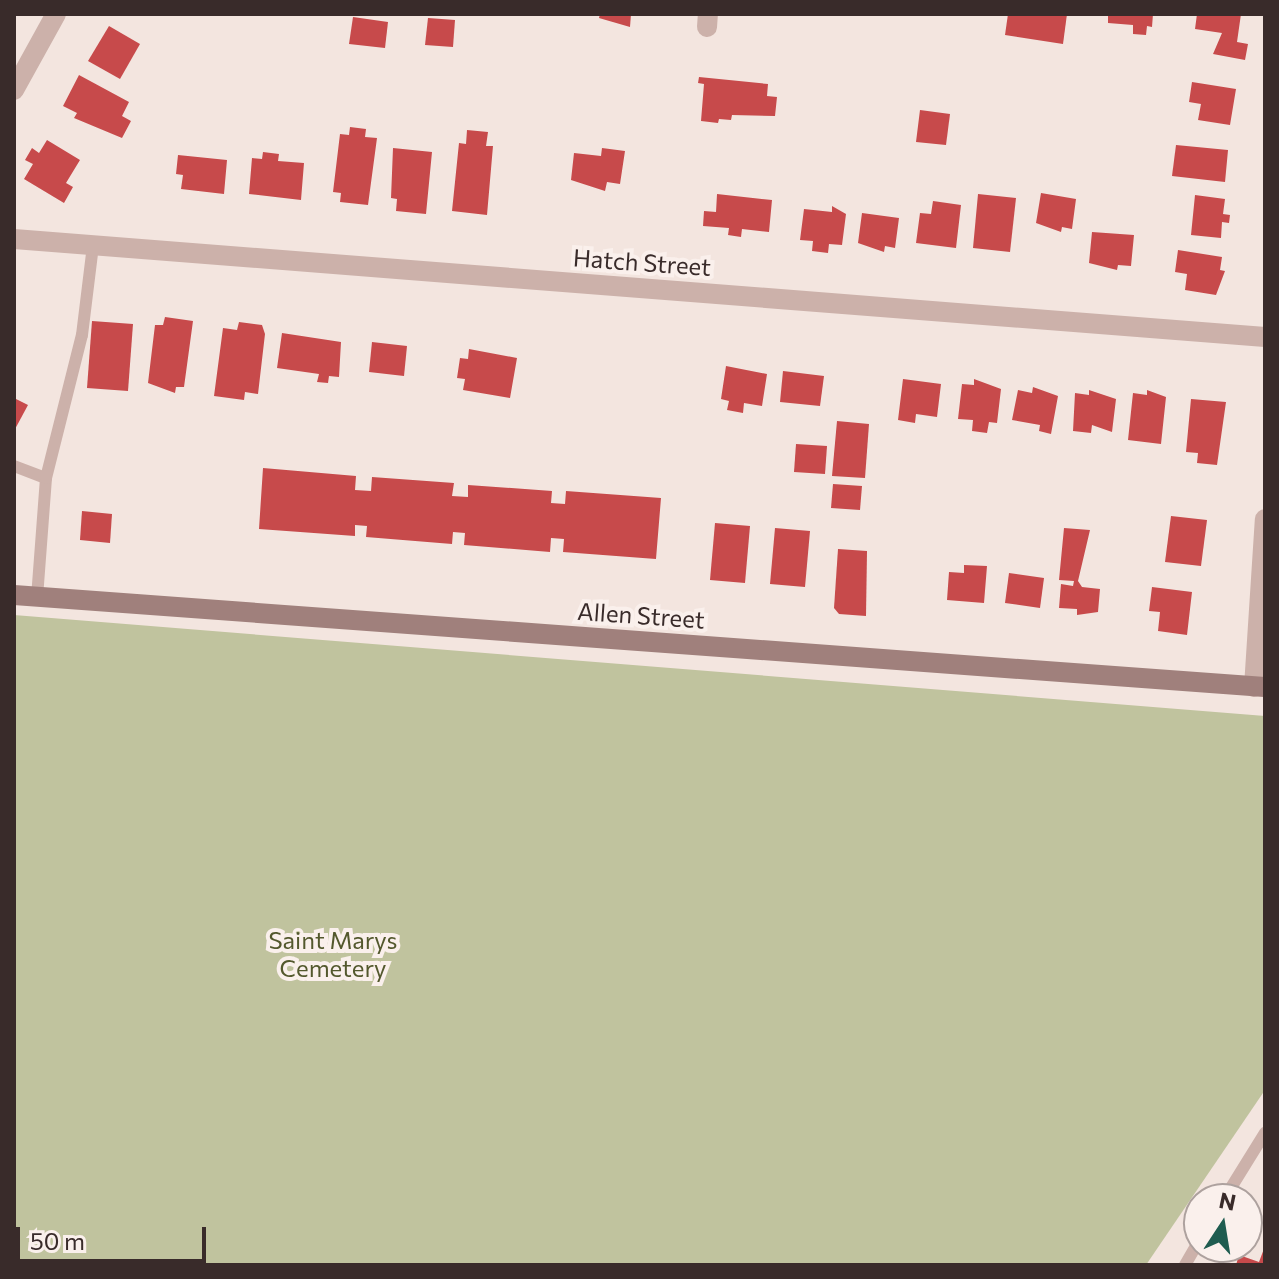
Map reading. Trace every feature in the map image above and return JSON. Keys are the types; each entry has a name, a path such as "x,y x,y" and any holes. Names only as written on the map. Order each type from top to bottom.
{"main road":[{"name":"Allen Street","path":"14,595 1260,687"}],"street":[{"path":"14,90 56,14"},
{"name":"Hatch Street","path":"14,239 1265,337"},
{"path":"1260,687 1265,519"}],"lane":[{"path":"37,597 46,478 82,335 93,245"},
{"path":"14,466 46,478"},
{"path":"1234,1183 1265,1133"}],"green space":[{"name":"Saint Marys Cemetery","path":"14,615 1265,716 1265,1090 1202,1183 1183,1183 1183,1211 1146,1265 14,1265"}],"building":[{"path":"600,14 631,14 630,27 599,18"},
{"path":"1008,14 1067,14 1063,44 1005,35"},
{"path":"1108,14 1153,14 1152,27 1147,26 1146,35 1133,34 1133,25 1108,23"},
{"path":"1197,14 1241,14 1237,42 1248,44 1245,60 1213,54 1222,33 1195,29"},
{"path":"353,17 388,22 385,48 349,44"},
{"path":"428,18 455,20 453,47 425,45"},
{"path":"109,26 140,44 120,79 88,61"},
{"path":"79,75 129,102 122,116 131,121 122,138 74,118 77,113 63,106"},
{"path":"699,77 768,84 767,96 777,97 775,116 732,115 731,120 719,119 718,123 701,121 704,84 698,83"},
{"path":"1192,82 1236,89 1230,125 1198,120 1201,104 1189,102"},
{"path":"920,110 950,114 946,145 916,142"},
{"path":"350,127 366,129 365,137 377,138 368,205 340,202 341,193 333,192 340,134 349,135"},
{"path":"467,130 488,132 486,146 493,146 487,215 452,211 459,143 466,144"},
{"path":"47,140 80,160 66,183 73,187 64,203 24,179 33,164 25,160 32,148 39,153"},
{"path":"1176,145 1228,150 1225,182 1172,176"},
{"path":"393,148 432,152 426,214 396,211 397,199 391,198"},
{"path":"602,148 625,151 620,184 607,182 605,191 571,180 574,153 601,156"},
{"path":"263,152 279,154 278,161 304,163 301,200 249,194 252,158 262,159"},
{"path":"178,155 227,160 224,194 181,189 183,175 176,174"},
{"path":"1041,193 1076,199 1072,229 1062,227 1061,232 1036,223"},
{"path":"717,194 772,200 769,232 742,229 741,237 728,235 729,228 703,226 704,211 716,212"},
{"path":"978,194 1016,198 1010,252 973,248"},
{"path":"1195,195 1225,199 1223,214 1230,215 1229,223 1222,222 1221,238 1191,235"},
{"path":"933,201 961,205 956,248 916,243 920,213 931,214"},
{"path":"832,206 846,214 842,245 829,244 828,253 812,251 813,241 800,240 804,209 832,212"},
{"path":"862,213 899,218 895,248 885,246 884,252 858,243"},
{"path":"1092,232 1134,235 1131,266 1118,265 1117,270 1089,263"},
{"path":"1178,250 1222,257 1220,270 1225,271 1216,295 1185,290 1187,274 1175,272"},
{"path":"165,317 193,321 184,387 176,387 175,393 148,383 155,325 163,325"},
{"path":"92,321 133,324 128,391 87,388"},
{"path":"239,322 262,325 265,334 258,394 245,392 244,400 214,396 223,328 237,330"},
{"path":"282,333 341,342 339,377 329,376 328,383 317,382 319,374 277,368"},
{"path":"372,342 407,346 404,376 369,372"},
{"path":"469,349 517,358 510,398 463,390 465,379 457,378 460,358 468,359"},
{"path":"726,366 767,374 762,406 744,403 743,413 727,410 729,401 721,399"},
{"path":"783,371 824,376 820,406 780,402"},
{"path":"903,379 941,384 937,417 916,414 915,423 898,420"},
{"path":"974,379 1001,389 997,423 989,422 987,433 972,431 973,420 958,419 962,384 974,385"},
{"path":"1033,387 1058,396 1051,434 1039,431 1040,425 1012,420 1018,390 1032,393"},
{"path":"1089,390 1116,399 1112,432 1092,425 1091,433 1073,431 1075,393 1089,395"},
{"path":"1147,390 1166,397 1161,444 1128,440 1133,393 1147,395"},
{"path":"14,398 28,405 14,431"},
{"path":"1191,399 1226,402 1217,465 1197,463 1198,453 1186,452"},
{"path":"837,421 869,424 865,478 832,476"},
{"path":"796,444 827,446 825,474 794,472"},
{"path":"263,468 356,476 355,490 371,491 372,477 454,483 452,496 468,497 468,485 552,491 551,503 565,504 566,491 661,498 656,559 563,552 564,539 551,538 550,552 464,545 465,533 453,532 452,544 366,537 367,526 355,525 355,536 259,529"},
{"path":"833,484 862,486 860,510 831,508"},
{"path":"82,511 112,514 110,543 80,540"},
{"path":"1171,516 1207,520 1201,566 1165,562"},
{"path":"715,523 750,526 745,583 710,580"},
{"path":"775,528 810,531 805,587 770,584"},
{"path":"1064,528 1090,530 1078,581 1082,587 1100,589 1098,612 1077,615 1077,609 1059,608 1061,584 1073,586 1074,581 1059,580"},
{"path":"838,549 867,551 866,616 839,614 834,608"},
{"path":"964,565 987,566 984,603 947,600 949,572 964,573"},
{"path":"1009,573 1044,578 1040,608 1005,603"},
{"path":"1152,587 1192,592 1187,635 1158,631 1160,612 1149,611"},
{"path":"1265,1246 1265,1265 1236,1265 1263,1263"}]}
